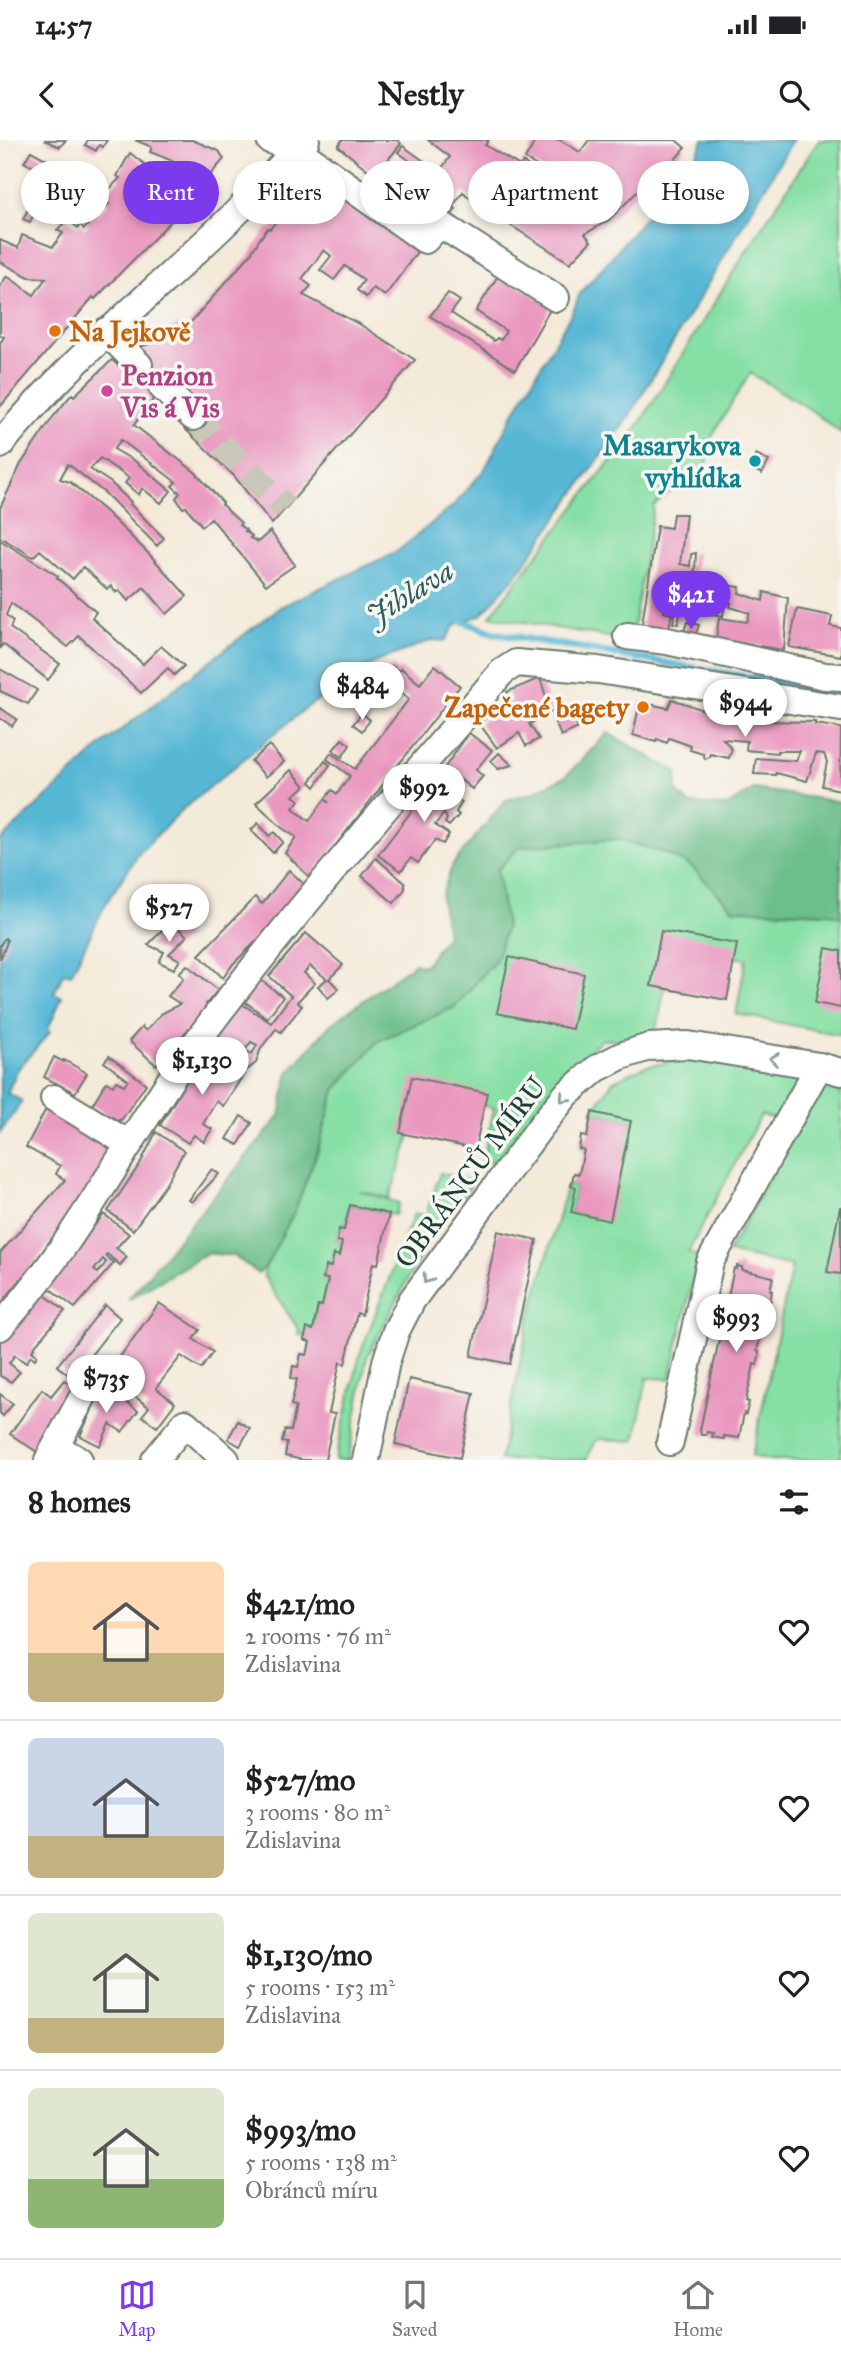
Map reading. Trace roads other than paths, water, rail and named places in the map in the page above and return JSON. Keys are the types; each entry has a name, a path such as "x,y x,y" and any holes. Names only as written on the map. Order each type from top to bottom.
{"street":[{"path":"270,140 301,145 425,240 440,224 556,298"},
{"path":"0,445 57,380 106,331 251,198 301,145"},
{"path":"106,331 139,365"},
{"path":"162,387 193,417"},
{"path":"627,636 667,641 825,676 841,677"},
{"path":"0,1327 19,1307 78,1225 200,1037 306,903 502,672 516,663 598,670 841,708"},
{"name":"OBRÁNCŮ MÍRU","path":"366,1460 386,1362 396,1331 412,1300 521,1151 566,1095 596,1069 621,1056 649,1047 688,1045 830,1069 710,1262 670,1442"},
{"path":"54,1098 129,1144"},
{"path":"79,1460 52,1454 88,1389"},
{"path":"155,1460 185,1423 226,1460"}],"water":[{"path":"703,140 793,140 749,214 749,161 693,161"},
{"name":"Jihlava","path":"640,224 743,224 630,415 515,577 481,615 455,625 445,641 432,640 376,662 306,708 183,809 140,852 106,903 71,974 64,972 54,993 62,997 48,1029 50,1032 18,1069 7,1093 22,1101 0,1133 0,841 103,744 280,607 398,551 454,505 485,469 575,307 579,295"}],"waterway":[{"path":"457,619 494,633 803,687 841,691"}],"tunnel":[{"path":"193,417 286,508"}],"place":[{"name":"Na Jejkově","path":"55,331"},
{"name":"Penzion Vis á Vis","path":"107,391"},
{"name":"Masarykova vyhlídka","path":"755,461"},
{"name":"Zapečené bagety","path":"643,707"}]}
